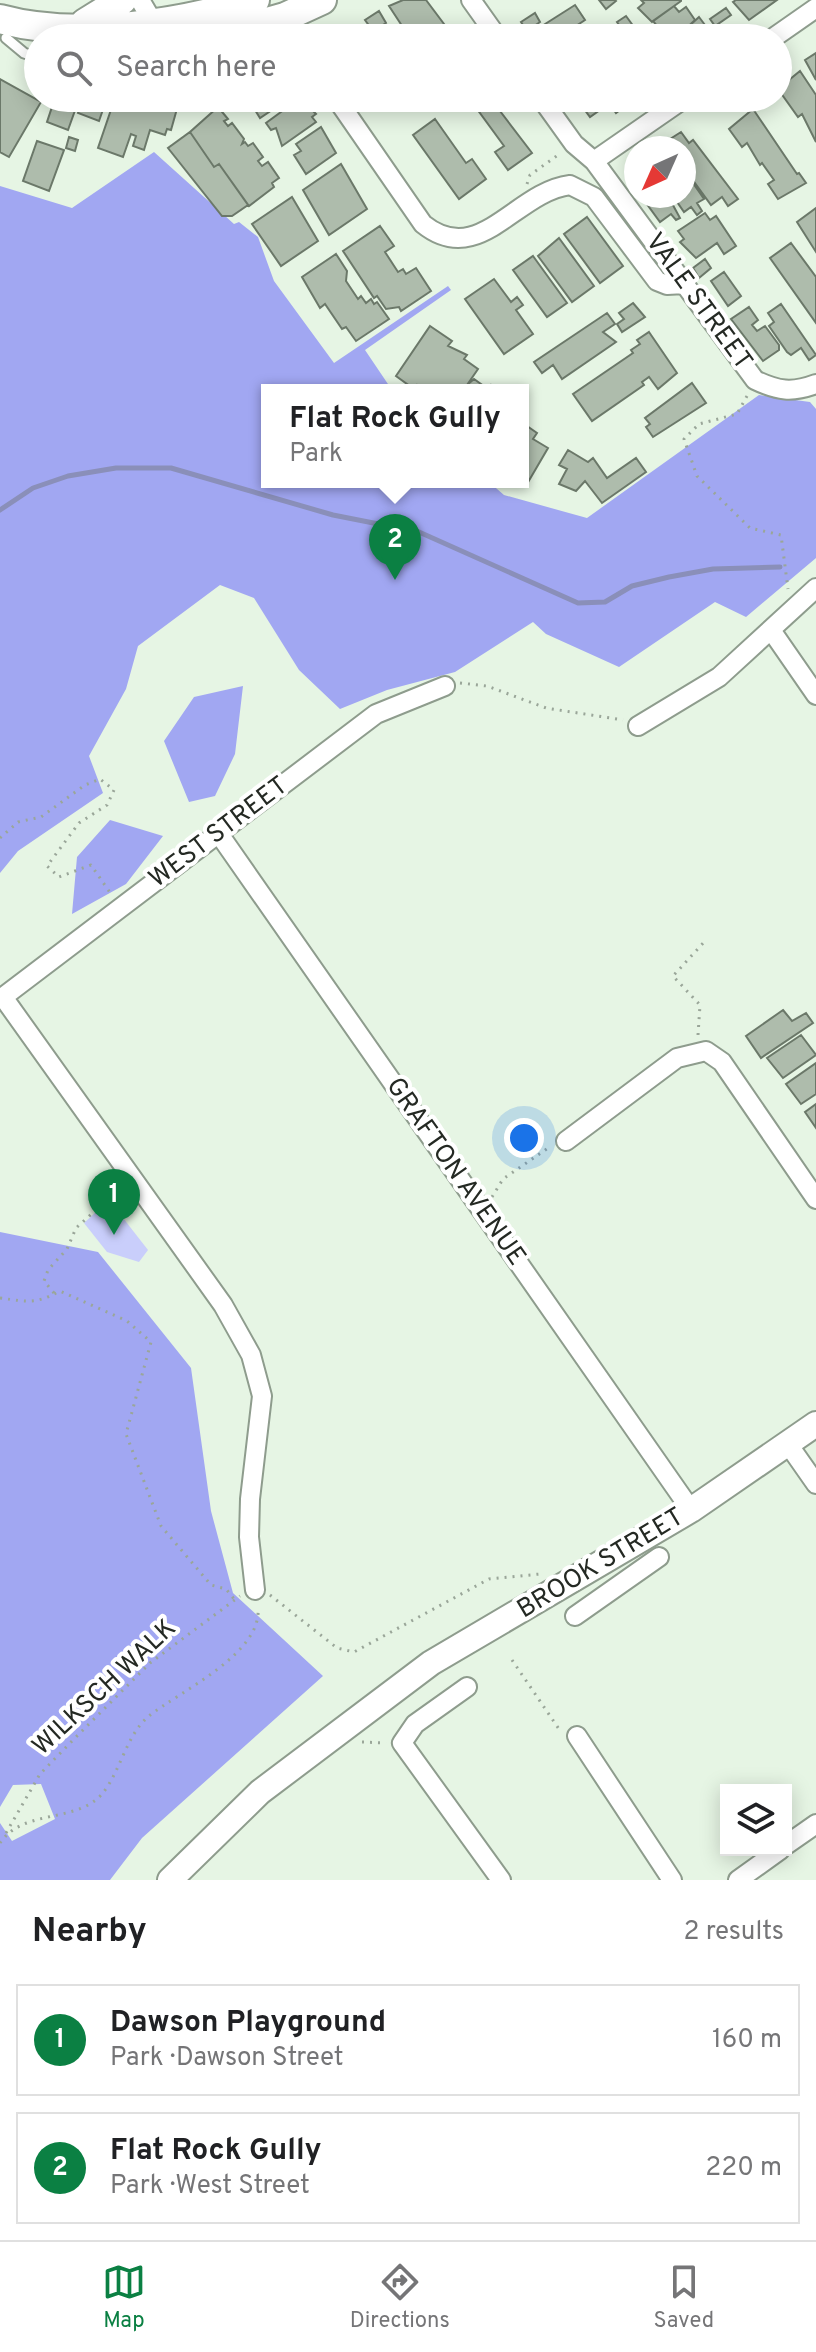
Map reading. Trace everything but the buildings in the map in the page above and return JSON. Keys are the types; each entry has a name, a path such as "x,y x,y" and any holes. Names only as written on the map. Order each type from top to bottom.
{"main road":[{"path":"82,24 122,0"},
{"path":"109,24 202,15 255,0"},
{"path":"264,24 286,18 322,0"},
{"path":"2,31 24,27"},
{"path":"2,31 24,39"},
{"name":"BROOK STREET","path":"170,1880 260,1792 431,1663 691,1510 816,1424"}],"street":[{"path":"471,0 488,24"},
{"path":"792,25 816,8"},
{"path":"346,112 423,224 438,236 456,241 473,237 549,191 570,185 588,191 594,197 657,281 667,285 685,284"},
{"name":"VALE STREET","path":"551,112 574,144 594,161 755,380 775,390 798,391 816,384"},
{"path":"594,161 665,112"},
{"path":"638,726 719,677 816,588"},
{"path":"771,630 816,695"},
{"name":"WEST STREET","path":"133,1179 3,997 376,714 445,686"},
{"name":"GRAFTON AVENUE","path":"219,834 691,1510"},
{"path":"566,1141 677,1058 701,1050 722,1062 816,1199"},
{"path":"133,1179 238,1329 258,1374 262,1396 249,1537 255,1590"},
{"path":"788,1444 816,1484"},
{"path":"575,1616 659,1557"},
{"path":"598,1566 610,1590"},
{"path":"467,1687 415,1724 402,1743 501,1880"},
{"path":"577,1736 672,1880"},
{"path":"792,1841 816,1824"},
{"path":"738,1880 772,1856"}],"lane":[{"path":"2,31 24,53"}],"path":[{"path":"530,175 560,154"},
{"path":"737,414 699,424 684,439 697,476 750,528 781,535 791,609"},
{"path":"445,686 468,681 546,708 622,720 638,726"},
{"path":"0,838 18,822 41,817 85,785 100,779 114,790 107,805 79,823 47,866 59,877 91,865 120,908"},
{"path":"701,1050 700,1005 673,976 706,940"},
{"path":"480,1207 498,1191 503,1179 548,1147 566,1141"},
{"path":"54,1293 46,1287 45,1277 67,1249 76,1228 100,1203 133,1179"},
{"path":"54,1293 60,1291 127,1321 151,1342 126,1434 161,1526 211,1585 226,1589 234,1599"},
{"path":"0,1298 36,1303 53,1298 54,1293"},
{"path":"4,1836 23,1824 81,1810 98,1800 136,1728 221,1666 248,1641 259,1613 255,1590 276,1597 337,1648 354,1652 489,1579 543,1574"},
{"name":"WILKSCH WALK","path":"0,1843 40,1774 150,1663 234,1599 255,1590"},
{"path":"512,1660 558,1731 577,1736"},
{"path":"349,1742 402,1743"}],"shaded area":[{"path":"154,152 234,224 239,222 258,237 274,281 334,363 448,286 451,290 365,350 388,384 261,384 261,488 496,488 504,495 587,518 759,395 810,402 816,409 816,558 746,617 715,602 619,667 546,634 533,622 455,672 387,690 340,709 299,670 254,598 220,585 138,646 126,689 89,756 103,793 18,851 0,873 0,186 72,208"},
{"path":"243,686 235,754 215,796 189,802 164,741 194,697"},
{"path":"110,820 163,836 126,884 72,914 77,857"},
{"path":"109,1200 148,1250 139,1262 107,1252 84,1223"},
{"path":"0,1232 98,1252 191,1368 211,1511 233,1593 323,1676 142,1838 110,1880 0,1880 0,1823 12,1841 55,1819 41,1784 13,1785 0,1807"}],"waterway":[{"path":"0,510 33,488 68,476 116,468 171,468 333,515 419,532 578,603 605,602 632,586 713,569 780,567"}],"place":[{"name":"Flat Rock Gully","path":"395,580"},
{"name":"Dawson Playground","path":"114,1235"}]}
